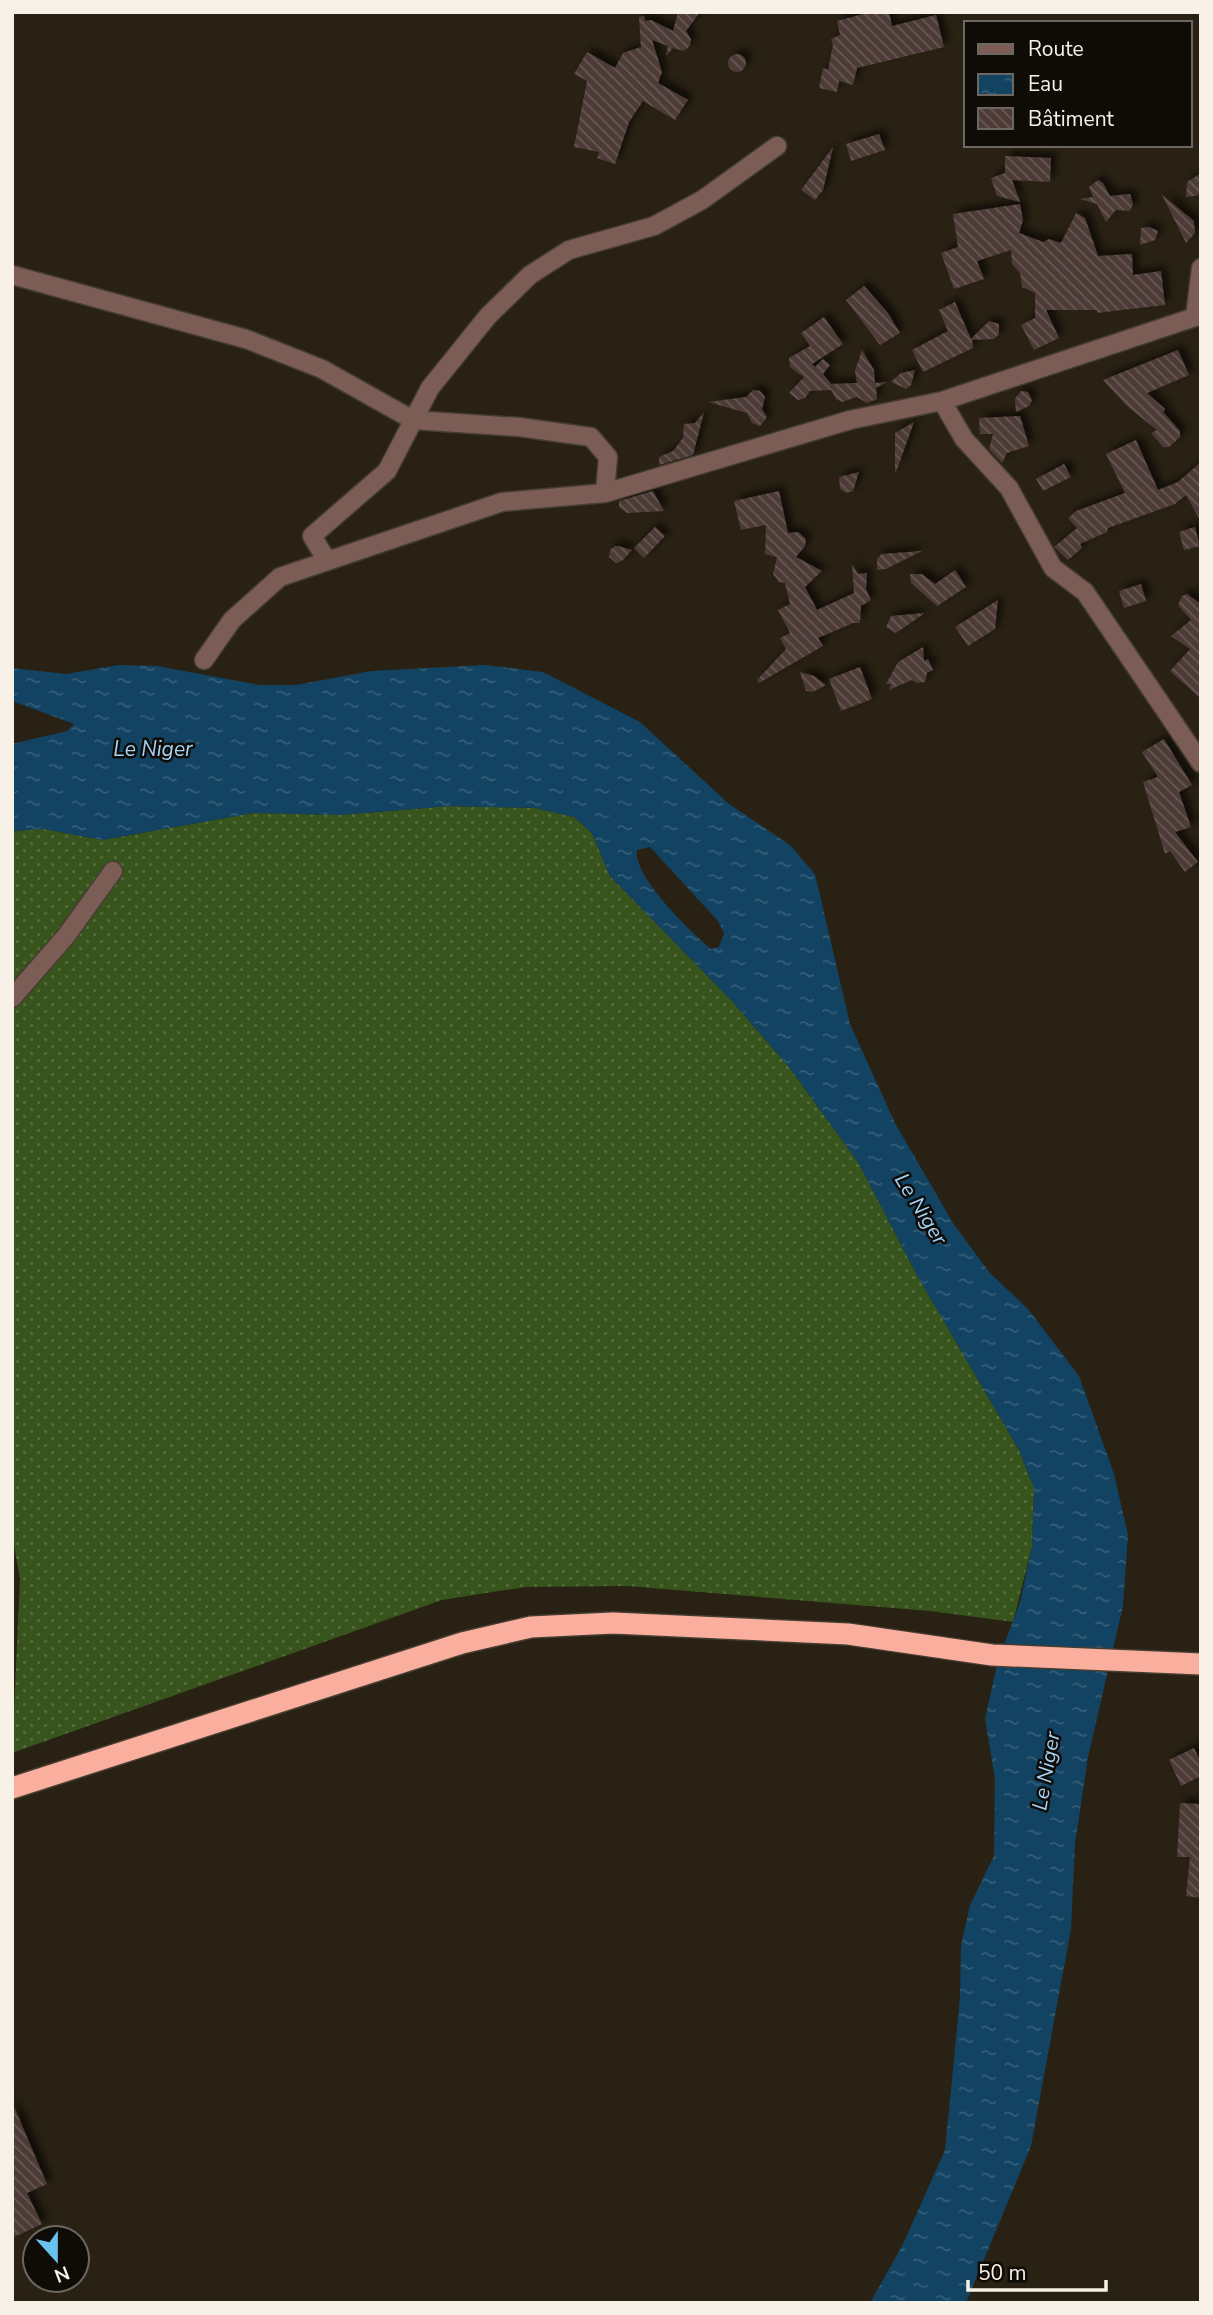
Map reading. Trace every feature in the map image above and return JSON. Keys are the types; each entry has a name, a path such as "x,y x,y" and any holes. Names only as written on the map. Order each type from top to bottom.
{"highway":[{"path":"12,1788 462,1643 531,1627 613,1623 848,1634 992,1655 1191,1663"}],"street":[{"path":"326,559 312,536 387,471 430,388 488,316 530,275 569,250 654,226 702,200 776,146"},
{"path":"204,660 232,620 280,577 326,559 502,502 605,493 850,421 942,401 1198,316 1201,268"},
{"path":"12,275 246,339 322,369 414,420 519,427 592,437 608,457 605,493"},
{"path":"942,401 964,439 1009,488 1053,568 1085,593 1178,734 1201,763"},
{"path":"12,998 66,936 113,871"}],"green space":[{"path":"449,806 535,808 574,817 592,833 610,876 731,1000 789,1067 858,1162 917,1275 1019,1450 1034,1488 1032,1547 1013,1622 930,1611 627,1586 525,1587 442,1600 12,1753 20,1579 12,1534 12,831 44,829 102,840 253,813 340,815"}],"water":[{"name":"Le Niger","path":"119,665 157,666 260,685 296,685 371,671 485,665 543,672 640,722 729,804 790,845 815,874 850,1024 895,1123 953,1223 989,1272 1028,1309 1079,1376 1114,1474 1128,1535 1123,1606 1088,1757 1075,1844 1071,1929 1031,2146 966,2303 870,2303 903,2244 945,2150 960,1998 961,1945 970,1905 994,1856 995,1779 985,1719 997,1664 1020,1602 1032,1547 1034,1488 1019,1450 917,1275 858,1162 789,1067 731,1000 610,876 592,833 574,817 535,808 449,806 340,815 253,813 102,840 44,829 12,831 12,744 67,731 74,724 12,701 12,668 66,674","holes":["650,847 718,921 724,933 719,947 711,949 677,917 653,888 638,861 637,850"]}],"building":[{"path":"678,12 700,12 686,31 691,39 690,46 684,51 673,48 666,56 668,46 652,40 662,72 658,83 688,100 675,120 643,101 629,122 615,164 597,158 599,152 574,147 587,81 574,74 587,52 615,68 623,53 641,47 639,17 644,16 645,21 651,20 673,31"},
{"path":"871,12 889,12 892,26 936,15 944,47 857,68 853,85 839,81 837,92 819,88 823,68 828,70 833,45 831,39 840,35 837,21"},
{"path":"733,54 741,54 746,63 744,70 733,72 728,67 728,59"},
{"path":"879,134 885,150 851,161 846,144"},
{"path":"833,147 823,190 815,200 801,190"},
{"path":"1005,156 1051,158 1050,182 1012,180 1020,202 997,196 991,178 1005,173"},
{"path":"1201,173 1201,195 1186,197 1187,182"},
{"path":"1098,180 1103,183 1110,196 1130,194 1133,204 1130,211 1116,210 1106,222 1097,204 1080,199 1093,197 1089,187"},
{"path":"1162,195 1194,221 1195,233 1186,243"},
{"path":"1020,204 1023,220 1019,233 1043,242 1049,239 1061,243 1076,213 1085,218 1098,256 1132,254 1133,275 1161,271 1165,305 1097,313 1097,310 1046,310 1059,338 1034,350 1021,325 1035,318 1035,293 1022,287 1020,273 1012,264 1011,250 977,261 984,279 954,289 941,253 958,247 953,214"},
{"path":"1149,227 1158,231 1155,240 1140,245 1141,228"},
{"path":"864,286 888,313 900,333 880,345 846,300"},
{"path":"955,302 971,339 989,321 999,324 999,334 994,339 972,340 973,348 923,372 912,350 948,331 939,310"},
{"path":"824,317 843,344 812,364 815,367 823,359 830,365 823,374 831,384 857,383 855,371 862,350 874,370 875,383 887,382 876,388 877,399 867,403 857,397 842,402 836,399 831,390 810,391 805,398 798,400 789,393 804,377 790,367 789,358 810,346 801,333"},
{"path":"1178,350 1189,375 1147,393 1165,409 1163,412 1180,431 1180,437 1169,447 1163,447 1151,433 1157,430 1127,406 1103,380"},
{"path":"915,370 911,385 906,389 891,382 901,373"},
{"path":"753,390 760,391 765,397 762,409 767,417 760,426 752,423 747,413 708,402 746,397"},
{"path":"1021,391 1028,392 1032,400 1029,406 1016,412 1015,399"},
{"path":"704,412 693,455 659,465 659,457 673,451 683,438 684,424 695,423"},
{"path":"1020,416 1029,446 1007,453 1002,463 989,449 993,434 980,434 979,418"},
{"path":"914,422 896,472 895,472 895,433"},
{"path":"1136,440 1158,490 1178,482 1201,462 1201,522 1186,495 1175,504 1108,528 1107,532 1080,544 1082,548 1068,560 1054,547 1077,528 1068,518 1076,511 1125,493 1106,454"},
{"path":"1064,464 1071,477 1043,491 1036,479"},
{"path":"859,472 853,491 846,493 840,489 839,477"},
{"path":"653,491 664,511 627,513 619,507 619,501"},
{"path":"779,491 788,533 798,532 806,539 805,546 796,557 822,571 805,587 817,610 854,593 852,564 858,574 867,573 866,589 871,600 861,606 860,623 853,623 818,638 823,646 759,683 757,680 786,649 780,638 790,633 778,610 790,604 785,583 779,582 773,574 777,557 765,554 766,525 741,530 734,501"},
{"path":"655,527 665,536 644,558 634,548"},
{"path":"1195,527 1200,546 1184,550 1179,532"},
{"path":"615,546 632,550 622,561 616,563 609,557 610,550"},
{"path":"922,551 886,569 877,570 877,558 882,554"},
{"path":"955,570 966,587 937,606 911,583 910,574 922,574 935,584"},
{"path":"1141,584 1146,601 1124,608 1119,591"},
{"path":"1187,594 1201,604 1201,699 1170,671 1190,649 1171,636 1191,620 1178,605 1182,596"},
{"path":"998,600 995,629 968,646 955,627"},
{"path":"925,613 896,633 886,627 891,616"},
{"path":"923,647 924,661 928,659 933,670 927,673 925,682 917,683 912,680 889,690 891,684 886,684 898,662"},
{"path":"860,667 872,699 841,711 829,679"},
{"path":"800,672 814,676 826,685 813,692 806,691"},
{"path":"1164,739 1192,785 1179,792 1191,827 1175,832 1198,862 1185,872 1170,851 1165,854 1143,782 1158,777 1142,752"},
{"path":"1194,1748 1201,1762 1201,1776 1181,1786 1169,1760"},
{"path":"1180,1803 1201,1804 1201,1898 1186,1896 1190,1857 1177,1857"},
{"path":"12,2102 47,2184 27,2193 42,2224 21,2224 21,2234 12,2238"}]}
